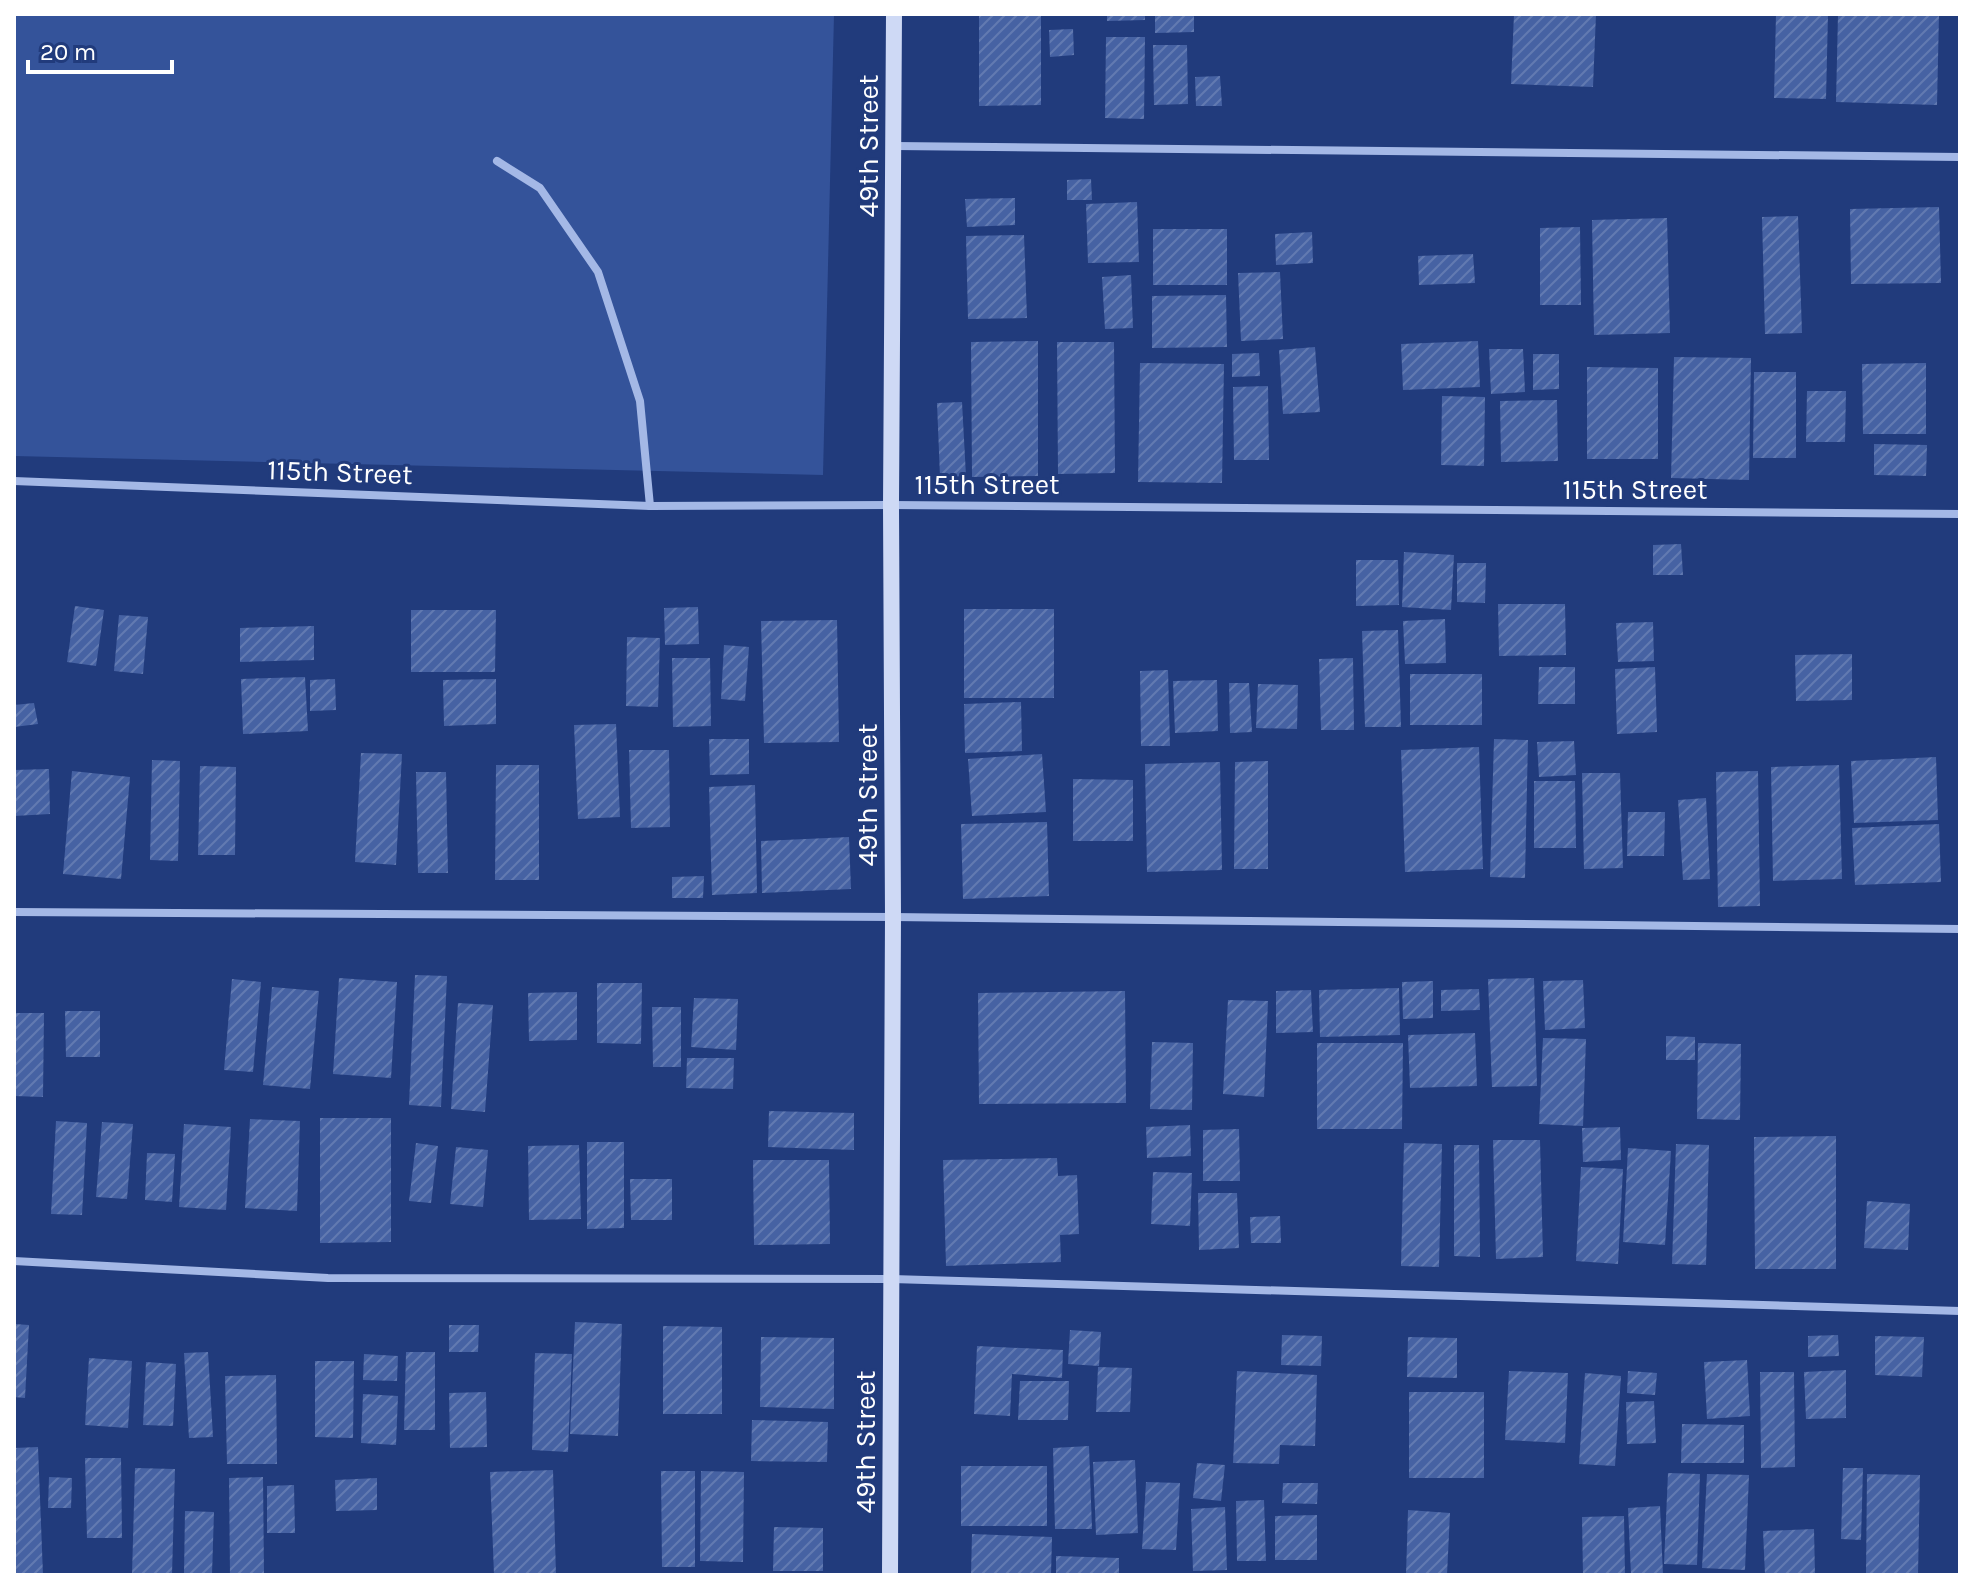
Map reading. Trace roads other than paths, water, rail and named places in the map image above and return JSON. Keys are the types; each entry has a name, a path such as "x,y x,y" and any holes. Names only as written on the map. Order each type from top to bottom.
{"main road":[{"name":"49th Street","path":"890,1575 894,14"}],"street":[{"path":"895,146 1960,157"},
{"path":"497,161 540,188 598,272 640,401 650,506"},
{"name":"115th Street","path":"14,481 650,506 891,505 1960,514"},
{"path":"14,912 893,917 1960,929"},
{"path":"14,1261 328,1278 892,1279 1960,1311"}]}
